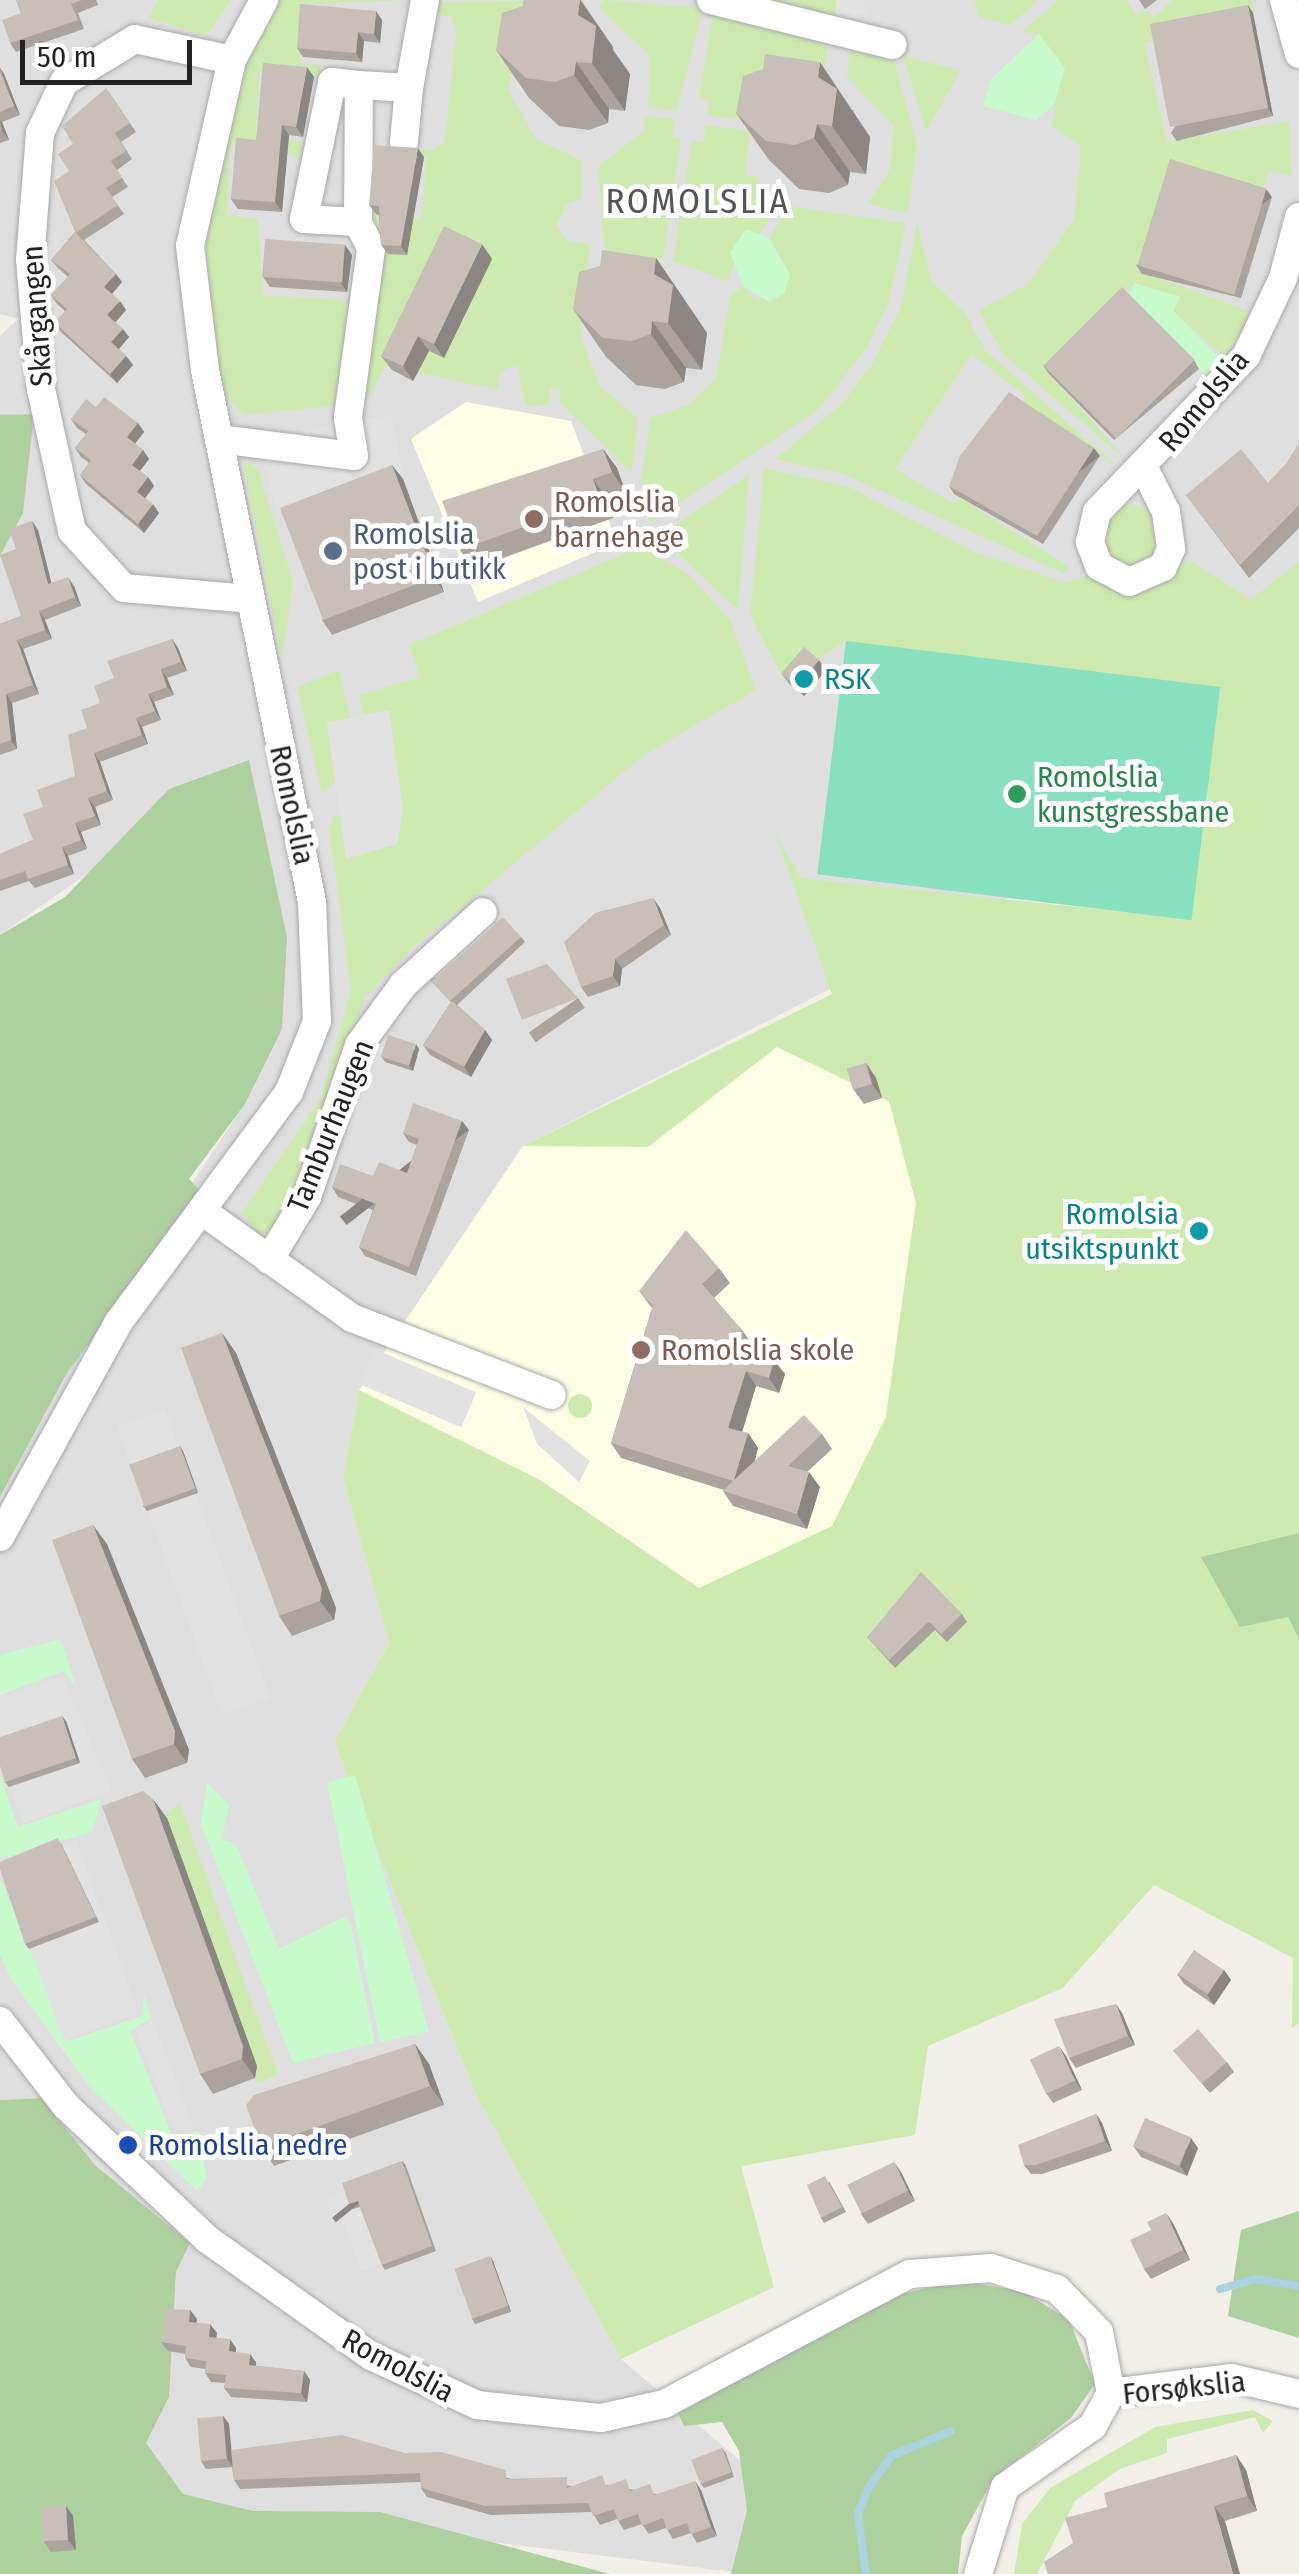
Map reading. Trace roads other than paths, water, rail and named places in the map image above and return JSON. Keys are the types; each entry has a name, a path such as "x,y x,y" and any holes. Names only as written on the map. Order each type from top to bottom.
{"street":[{"name":"Romolslia","path":"0,1537 118,1322 289,1092 317,1021 312,902 219,439 190,246 232,60 264,0"},
{"path":"404,142 424,0"},
{"path":"710,0 894,46"},
{"path":"1284,0 1299,54"},
{"name":"Skårgangen","path":"232,60 135,39 64,82 40,132 30,259 41,389 72,531 124,588 249,599"},
{"path":"358,222 304,220 332,82 410,88"},
{"path":"219,439 354,456 348,417 371,248 358,222 359,85"},
{"name":"Romolslia","path":"1145,470 1246,356 1283,278 1299,217"},
{"name":"Tamburhaugen","path":"270,1260 307,1197 359,1045 404,985 482,912"},
{"path":"202,1211 392,1338 552,1396"},
{"name":"Romolslia","path":"0,2021 66,2106 208,2239 371,2356 477,2405 600,2418 664,2404 876,2288 960,2268 1037,2279 1067,2296 1098,2332 1110,2393"},
{"name":"Forsøkslia","path":"984,2571 1005,2487 1093,2426 1110,2393 1232,2378 1299,2394"}],"waterway":[{"path":"1220,2289 1256,2279 1299,2286"},
{"path":"866,2574 858,2513 868,2489 891,2456 951,2431"}],"place":[{"name":"Romolslia barnehage","path":"534,519"},
{"name":"Romolslia post i butikk","path":"333,551"},
{"name":"RSK","path":"804,679"},
{"name":"Romolslia kunstgressbane","path":"1017,794"},
{"name":"Romolsia utsiktspunkt","path":"1199,1231"},
{"name":"Romolslia skole","path":"641,1350"},
{"name":"Romolslia nedre","path":"128,2145"}],"district":[{"name":"ROMOLSLIA","path":"698,201"}]}
